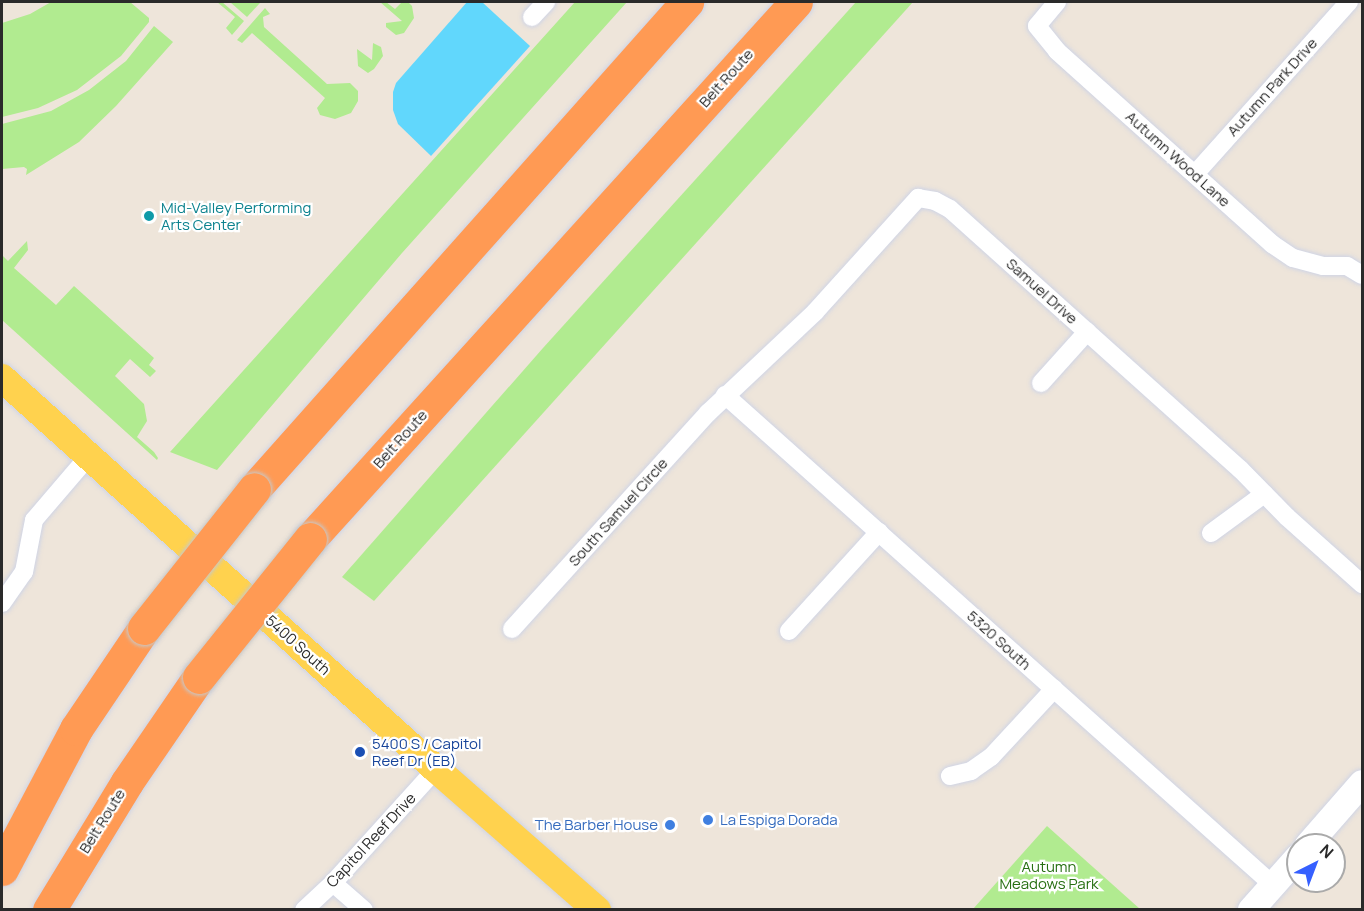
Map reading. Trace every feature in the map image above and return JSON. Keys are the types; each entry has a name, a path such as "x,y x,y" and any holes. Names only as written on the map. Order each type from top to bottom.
{"highway":[{"path":"2,869 76,729 144,628 254,489 687,2"},
{"name":"Belt Route","path":"49,909 127,782 199,677 310,539 796,2"}],"main road":[{"name":"5400 South","path":"2,378 436,769 597,909"}],"street":[{"path":"532,17 546,2"},
{"name":"Autumn Wood Lane","path":"1057,2 1037,26 1057,51 1272,244 1293,258 1323,266 1347,266 1362,275"},
{"name":"Autumn Park Drive","path":"1195,174 1349,2"},
{"name":"Samuel Drive","path":"725,395 756,370 815,312 918,198 935,201 950,209 1240,469 1362,584"},
{"path":"1041,383 1087,332"},
{"name":"5320 South","path":"725,395 1273,885"},
{"name":"South Samuel Circle","path":"512,629 725,395"},
{"path":"2,603 24,572 34,520 88,457"},
{"path":"1211,533 1264,494"},
{"path":"789,631 879,532"},
{"path":"950,776 971,771 991,757 1054,689"},
{"name":"Capitol Reef Drive","path":"304,909 333,883 436,769"},
{"path":"1318,833 1362,783"},
{"path":"1251,909 1286,870"},
{"path":"333,883 363,909"}],"green space":[{"path":"51,2 130,2 149,18 149,22 121,56 77,90 38,108 2,117 2,23 30,14"},
{"path":"217,2 222,2 244,21 232,35 226,28 235,17"},
{"path":"230,2 256,2 260,3 247,17"},
{"path":"380,2 386,2 395,9 402,2 408,2 412,6 414,18 404,33 396,35 386,27 386,23 402,21"},
{"path":"575,2 627,2 402,253 217,470 170,452"},
{"path":"856,2 913,2 374,601 342,577 543,348"},
{"path":"265,8 270,14 263,17 264,27 327,84 350,83 358,91 358,101 351,113 335,119 320,115 317,108 325,98 252,33 242,43 237,40"},
{"path":"154,26 173,42 116,106 79,142 26,175 27,169 24,167 2,169 2,124 51,111 89,90 126,61"},
{"path":"373,43 381,47 383,56 374,69 368,73 358,66 357,49 372,60"},
{"path":"27,241 28,250 14,268 56,305 74,286 154,358 149,365 156,371 150,377 130,359 115,376 144,404 147,421 137,437 154,452 157,460 2,320 2,255 8,261"},
{"name":"Autumn Meadows Park","path":"1047,826 1140,909 973,909"}],"water":[{"path":"467,2 482,2 530,46 431,156 398,124 393,110 393,92 396,83"}],"place":[{"name":"Mid-Valley Performing Arts Center","path":"149,216"},
{"name":"5400 S / Capitol Reef Dr (EB)","path":"360,752"},
{"name":"La Espiga Dorada","path":"708,820"},
{"name":"The Barber House","path":"670,825"}]}
